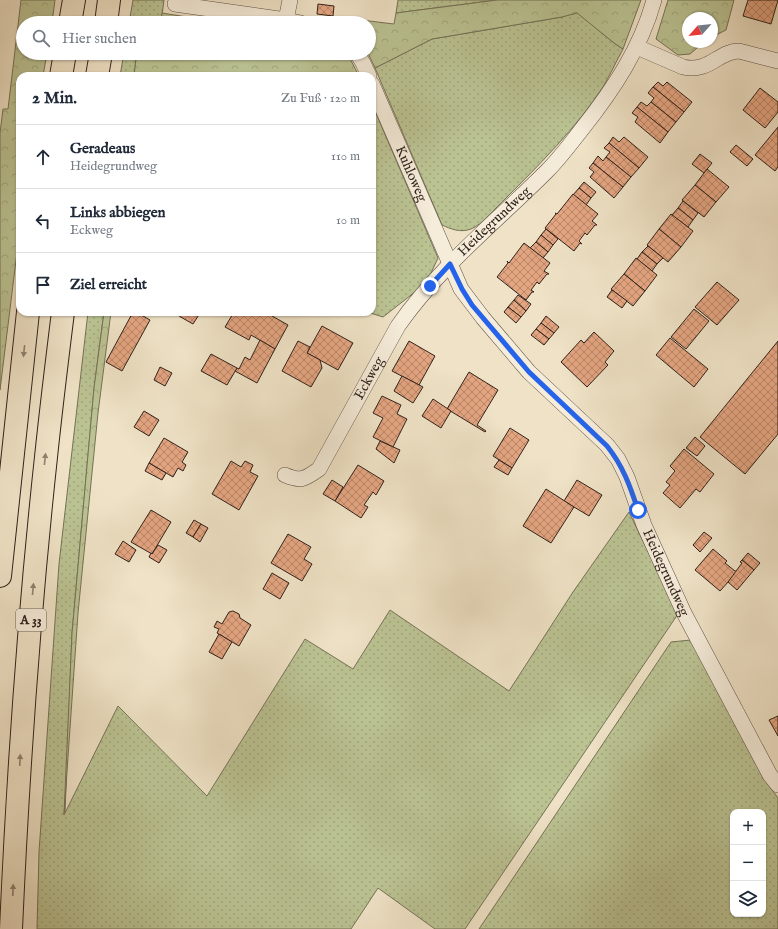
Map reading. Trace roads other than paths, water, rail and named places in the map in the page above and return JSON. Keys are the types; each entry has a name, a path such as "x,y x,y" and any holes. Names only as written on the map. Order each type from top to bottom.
{"highway":[{"path":"71,16 74,0"},
{"path":"107,16 109,0"},
{"path":"63,72 64,60"},
{"path":"98,72 100,60"},
{"path":"0,576 28,316"},
{"name":"A 33","path":"11,929 14,852 28,655 46,457 63,316"}],"street":[{"path":"287,16 290,0"},
{"name":"Heidegrundweg","path":"654,0 646,26 637,47 618,80 598,108 548,169 450,264 462,289 472,305 529,372 607,446 618,459 627,477 644,525 684,613 770,776 778,785"},
{"path":"175,4 258,16"},
{"path":"637,47 690,69 710,64 733,51 739,51 778,61"},
{"path":"361,60 367,72"},
{"name":"Kuhloweg","path":"376,93 450,264"},
{"name":"Eckweg","path":"286,474 296,480 306,478 319,469 398,326 412,307 450,264"}]}
